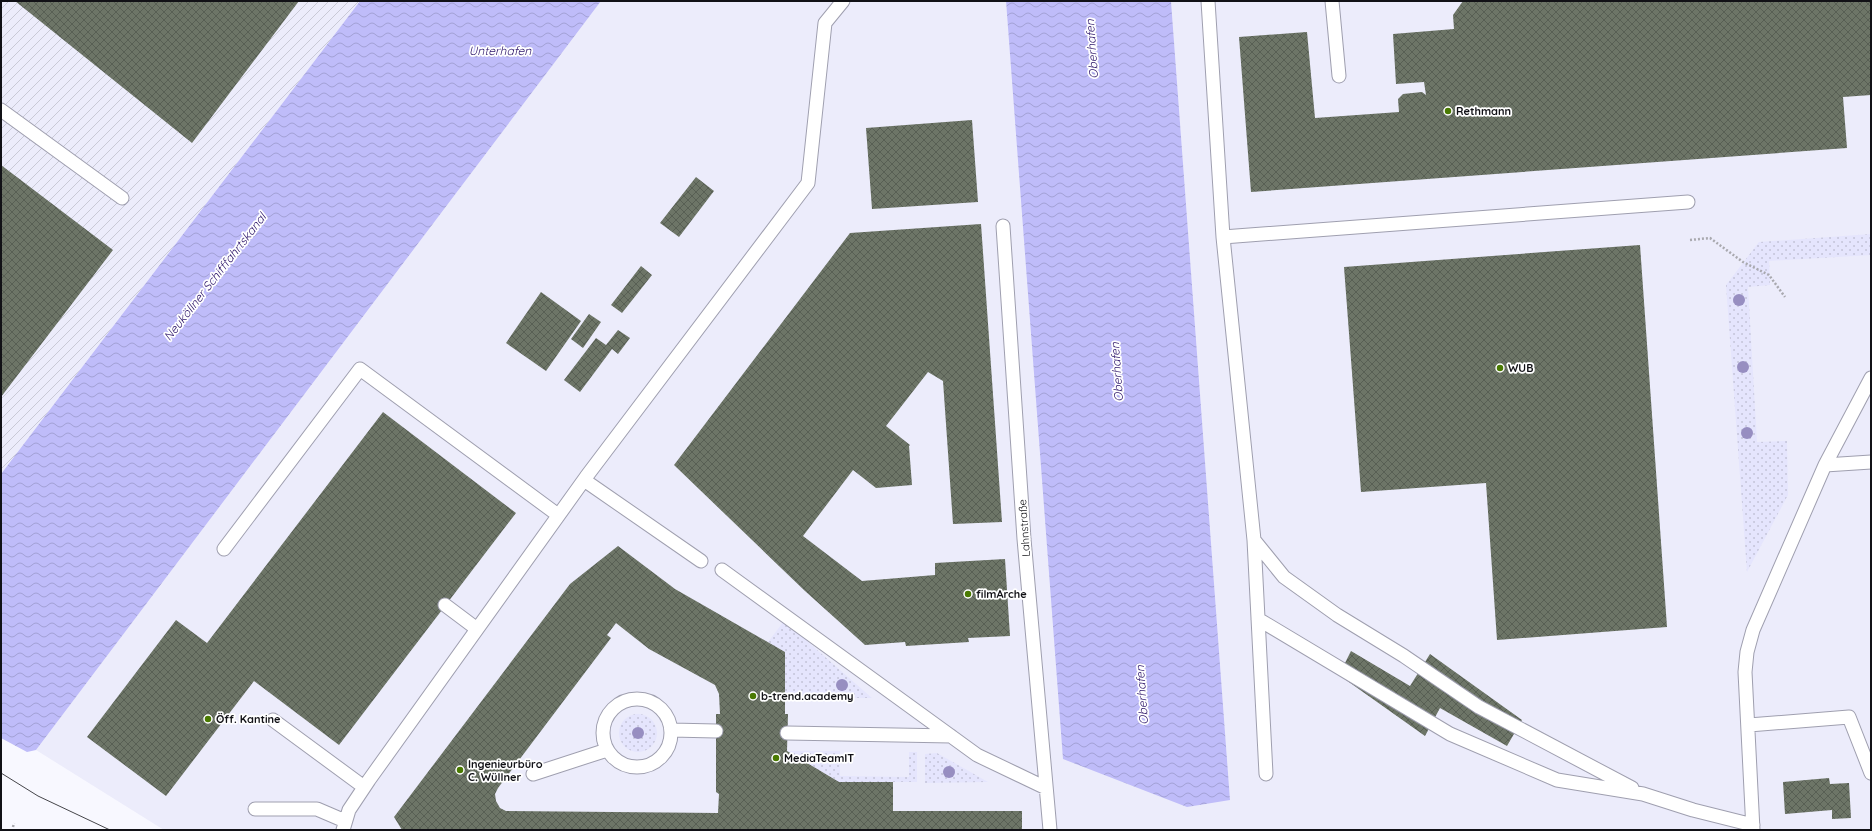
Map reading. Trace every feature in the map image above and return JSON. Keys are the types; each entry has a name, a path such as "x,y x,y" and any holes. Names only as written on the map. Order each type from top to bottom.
{"lane":[{"path":"254,809 316,809 344,826 349,810 364,787 558,515 808,184 825,23 843,1"},
{"path":"1208,1 1223,237 1254,540 1266,774"},
{"path":"1332,1 1339,76"},
{"path":"1,110 122,198"},
{"path":"1223,237 1688,202"},
{"name":"Lahnstraße","path":"1003,226 1024,539 1050,830"},
{"path":"224,549 360,369 558,515"},
{"path":"1258,619 1450,734 1557,780 1643,794 1753,827 1749,725 1745,672 1747,652 1753,630 1826,466 1871,378"},
{"path":"1826,466 1871,462"},
{"path":"584,480 701,561"},
{"path":"1254,540 1284,577 1337,615 1404,656 1479,707 1643,794"},
{"path":"722,570 978,755 1046,788"},
{"path":"445,605 477,629"},
{"path":"637,698 649,700 659,706 667,715 671,730 671,738 667,750 660,759 649,765 638,767 626,765 615,759 607,750 603,739 603,727 607,716 615,706 625,700 637,698"},
{"path":"1749,725 1849,717 1871,773"},
{"path":"272,720 364,787"},
{"path":"671,730 716,731"},
{"path":"787,733 952,736"},
{"path":"533,774 607,750"}],"path":[{"path":"1690,240 1710,238 1743,262 1769,275 1785,297"},
{"path":"13,827 14,823"}],"shaded area":[{"path":"1,1 360,1 1,474"},
{"path":"601,1 1006,1 1024,219 1230,800 1171,1 1871,1 1871,830 164,830 36,750"},
{"path":"1871,234 1871,255 1769,261 1770,285 1748,287 1757,442 1787,441 1788,495 1747,572 1726,285 1759,242"},
{"path":"784,621 872,698 785,698 785,652 768,642"},
{"path":"634,714 642,714 652,719 656,726 656,740 652,747 642,752 634,752 624,747 622,744 619,737 619,729 624,719 627,717"},
{"path":"787,751 840,751 840,776 909,777 909,752 917,752 917,782 839,782"},
{"path":"937,753 988,782 925,783 925,754"}],"water":[{"path":"360,1 601,1 36,750 27,752 1,738 1,474"},
{"name":"Oberhafen","path":"1006,1 1171,1 1230,800 1187,807 1063,759"}],"building":[{"path":"15,1 299,1 192,143"},
{"path":"1463,1 1871,1 1871,95 1843,97 1847,148 1251,192 1239,37 1307,32 1315,118 1399,112 1398,99 1403,94 1422,92 1426,95 1424,82 1396,84 1393,34 1454,29 1453,15"},
{"path":"972,120 978,202 872,209 866,128"},
{"path":"1,165 113,250 1,397"},
{"path":"696,177 714,191 679,237 660,223"},
{"path":"981,224 1002,522 953,524 943,381 928,372 886,426 910,445 912,485 876,488 853,470 803,536 862,581 935,575 935,563 1005,559 1010,636 968,638 969,642 906,646 905,642 865,645 805,591 674,465 850,233"},
{"name":"WUB","path":"1640,245 1667,627 1497,640 1486,483 1361,492 1344,267"},
{"path":"641,266 652,275 622,313 611,305"},
{"path":"541,292 581,321 546,371 506,343"},
{"path":"589,314 601,322 583,348 571,339"},
{"path":"618,330 630,338 618,354 612,349 580,392 564,380 596,338 606,345"},
{"path":"383,412 516,513 339,745 254,681 166,796 87,737 176,620 207,643"},
{"path":"618,546 675,589 785,652 785,714 788,714 787,751 839,782 893,782 893,811 1022,811 1022,830 402,830 394,817 570,584","holes":["616,623 649,649 715,685 719,694 720,714 716,714 716,792 719,794 718,813 506,811 500,808 496,801 495,794 498,788 611,638 607,635"]},
{"path":"1351,651 1410,686 1430,654 1522,720 1507,746 1440,708 1425,736 1339,675"},
{"path":"1829,778 1830,784 1849,783 1851,818 1832,819 1832,810 1785,814 1783,782"}],"tram line":[{"path":"1,773 38,796 110,830"}],"place":[{"name":"Rethmann","path":"1448,111"},
{"name":"WUB","path":"1500,368"},
{"name":"filmArche","path":"968,594"},
{"name":"b-trend.academy","path":"753,696"},
{"name":"Öff. Kantine","path":"208,719"},
{"name":"MediaTeamIT","path":"776,758"},
{"name":"Ingenieurbüro C. Wüllner","path":"460,770"}],"water label":[{"name":"Unterhafen","path":"500,51"},
{"name":"Neuköllner Schifffahrtskanal","path":"215,277"}]}
